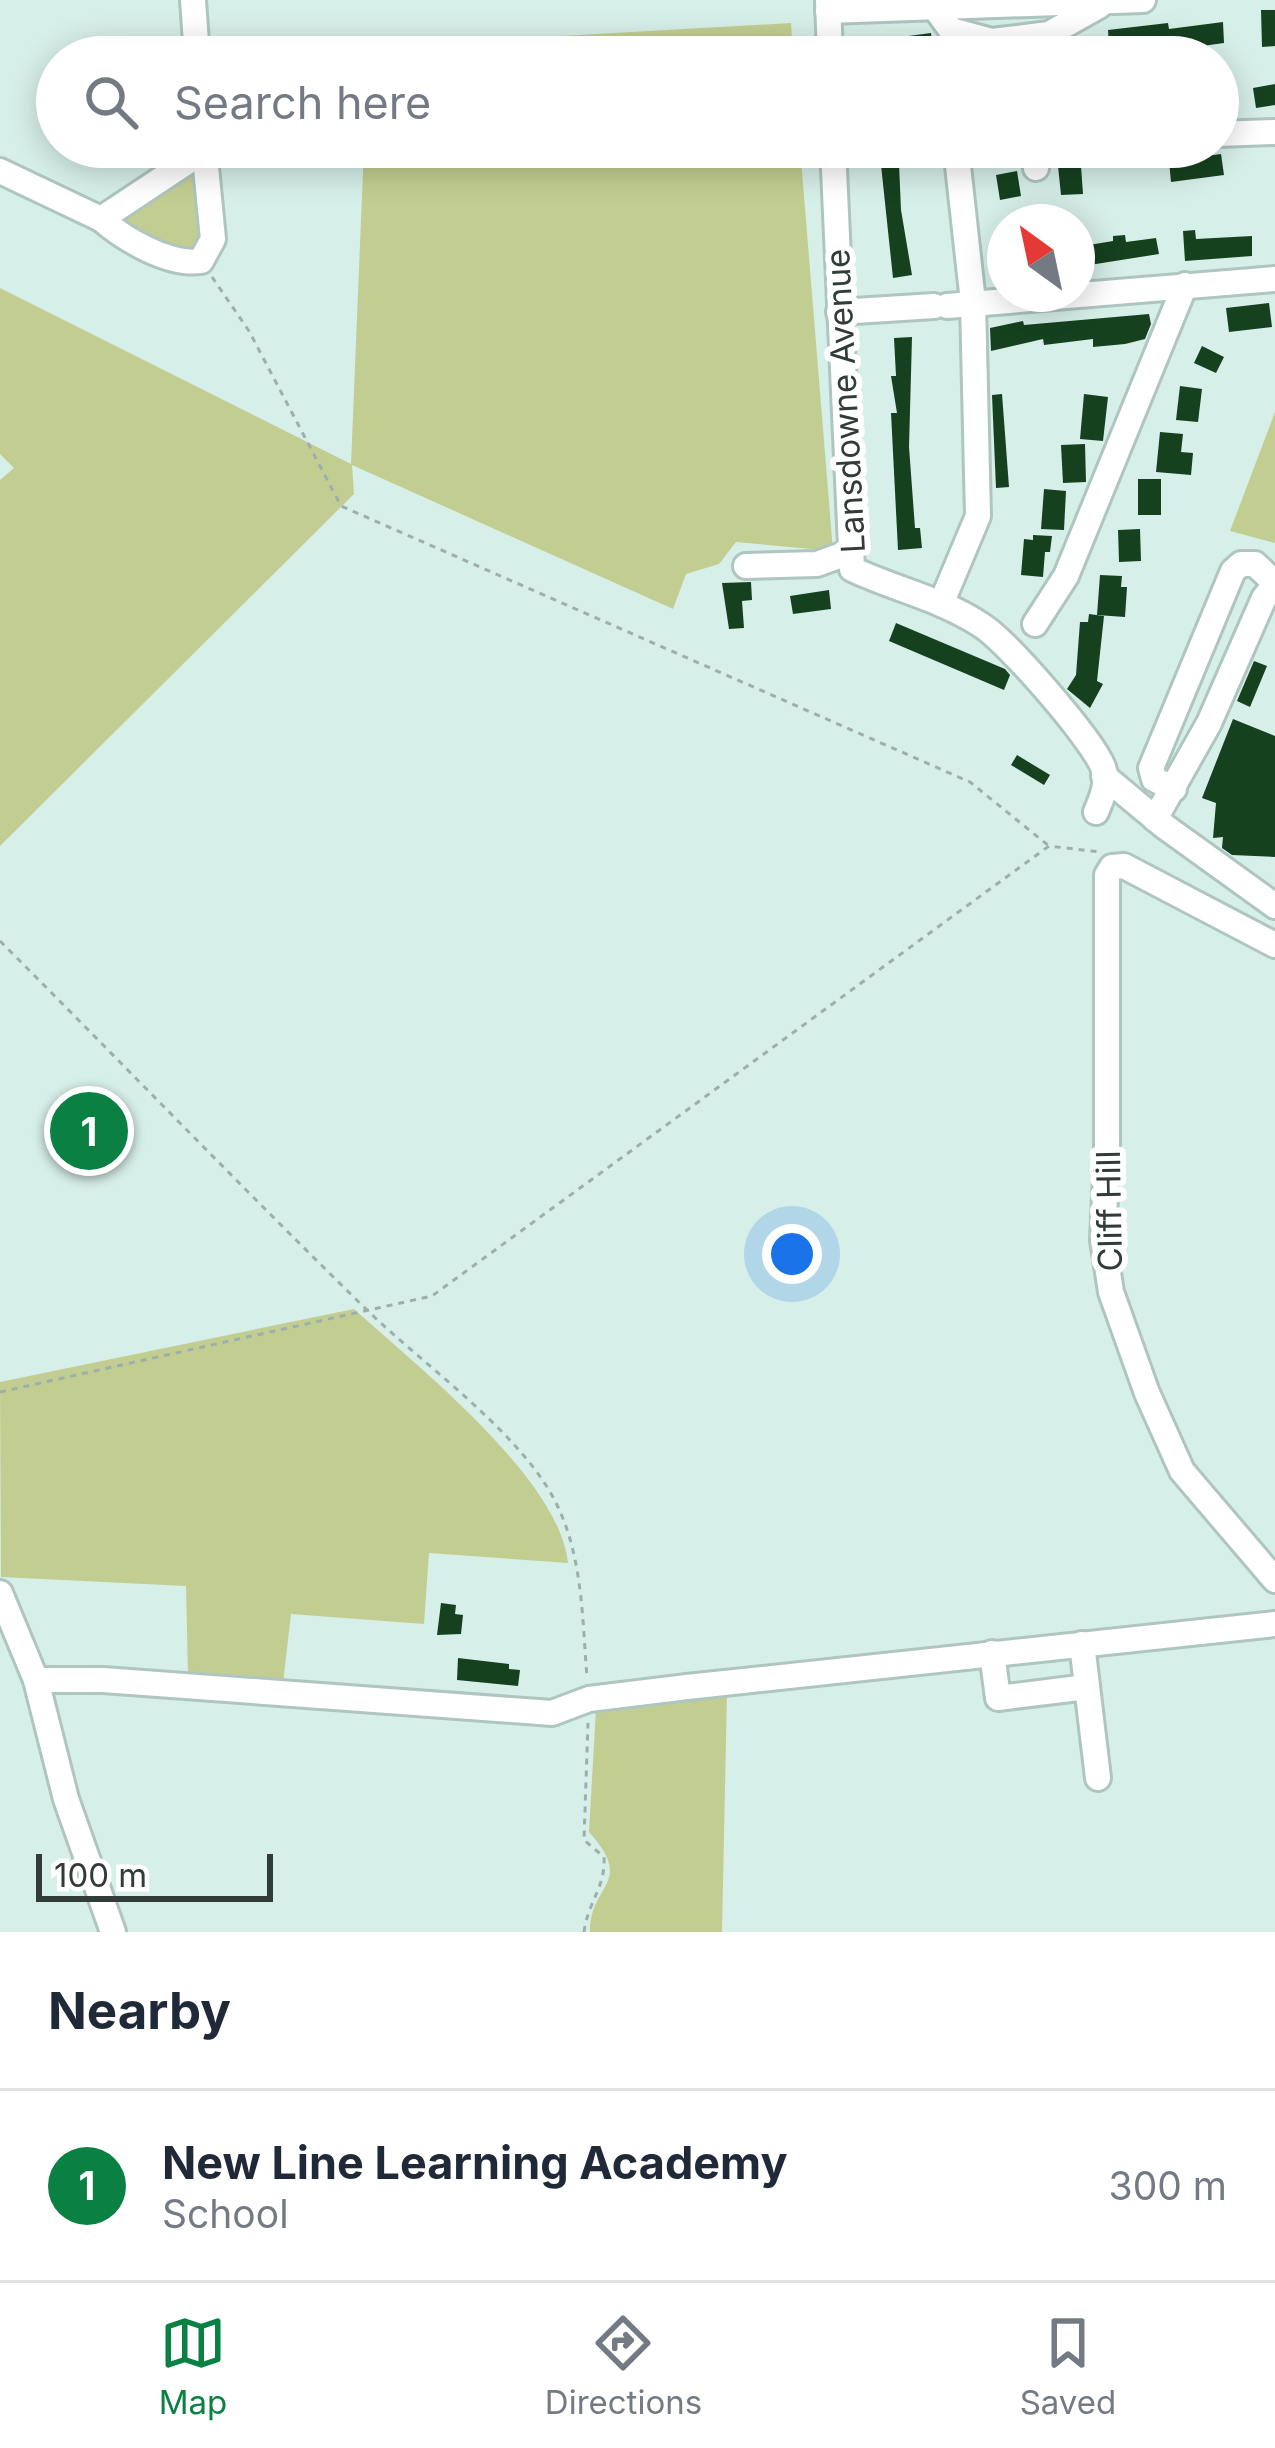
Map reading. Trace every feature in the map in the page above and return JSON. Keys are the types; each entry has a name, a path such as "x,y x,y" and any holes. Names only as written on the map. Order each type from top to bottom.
{"street":[{"path":"193,0 196,36"},
{"path":"829,36 828,6 1142,0"},
{"path":"1239,133 1275,132"},
{"path":"101,219 176,168"},
{"path":"0,170 178,261 201,261 214,239 207,168"},
{"name":"Lansdowne Avenue","path":"834,168 852,568 985,627 1010,648 1102,766 1104,776 1275,906"},
{"path":"941,604 978,516 956,298 958,168"},
{"path":"839,312 956,298 1275,279"},
{"path":"1035,624 1066,576 1185,285"},
{"path":"746,566 817,563 850,552"},
{"path":"1156,819 1174,788 1210,723 1264,598 1275,584 1256,564 1241,564 1233,572 1151,767 1154,779 1174,788"},
{"path":"1096,812 1104,776"},
{"path":"1112,867 1124,866 1275,945"},
{"name":"Cliff Hill","path":"1112,867 1106,884 1107,1152 1102,1240 1111,1292 1147,1393 1183,1471 1275,1580"},
{"path":"0,1593 36,1680 66,1798 112,1932"},
{"path":"36,1680 103,1680 552,1713 589,1699 1275,1624"},
{"path":"1082,1644 1099,1778"},
{"path":"992,1653 998,1699 1087,1687"}],"path":[{"path":"201,261 249,332 341,506 970,782 1049,846 1099,850 1112,867"},
{"path":"0,1392 432,1296 1049,846"},
{"path":"0,940 369,1312 490,1423 552,1496 569,1533 579,1574 589,1699 584,1840 604,1858 605,1879 591,1900 584,1932"}],"green space":[{"path":"791,23 792,36 562,36"},
{"path":"363,168 802,168 833,551 736,542 719,564 686,574 673,609 352,465 354,494 0,846 0,480 14,468 0,454 0,288 351,464"},
{"path":"198,171 201,243 173,248 125,225 124,219"},
{"path":"1275,412 1275,543 1230,531"},
{"path":"354,1309 447,1392 513,1460 559,1530 568,1563 429,1553 424,1624 291,1614 283,1683 188,1676 186,1586 1,1577 0,1382"},
{"path":"727,1692 722,1932 590,1932 596,1903 610,1874 602,1849 589,1832 596,1709"}],"building":[{"path":"1261,10 1275,10 1275,46 1262,47"},
{"path":"1223,22 1224,36 1108,36 1108,30 1168,23 1169,29"},
{"path":"1275,84 1275,105 1256,108 1253,88"},
{"path":"881,168 899,168 912,275 893,278"},
{"path":"1058,168 1081,168 1083,194 1061,195"},
{"path":"1170,168 1223,168 1224,175 1171,182"},
{"path":"1017,171 1021,196 1000,200 996,175"},
{"path":"1195,230 1196,239 1252,236 1252,256 1185,261 1183,231"},
{"path":"1125,235 1126,242 1156,238 1159,254 1095,264 1095,244 1113,241 1113,236"},
{"path":"1269,303 1272,327 1229,332 1226,308"},
{"path":"1149,314 1145,339 1125,344 1093,347 1093,339 1044,345 1043,339 991,351 990,328 1023,321 1024,325"},
{"path":"912,337 909,447 915,528 920,528 922,548 898,550 891,413 897,413 891,376 896,376 894,338"},
{"path":"1202,346 1224,357 1216,373 1194,363"},
{"path":"1180,386 1202,389 1198,422 1176,420"},
{"path":"1002,394 1009,487 996,488 992,395"},
{"path":"1084,394 1108,397 1103,441 1080,439"},
{"path":"1160,432 1183,434 1181,452 1193,453 1191,475 1156,472"},
{"path":"1085,444 1086,482 1063,483 1061,445"},
{"path":"1138,479 1161,479 1161,515 1138,515"},
{"path":"1044,489 1066,491 1064,530 1041,529"},
{"path":"1140,529 1141,561 1119,562 1118,530"},
{"path":"1033,535 1052,536 1043,577 1021,575 1024,539 1033,540"},
{"path":"1100,575 1122,576 1121,587 1127,587 1125,617 1097,615"},
{"path":"751,582 752,600 742,601 744,628 729,629 722,583"},
{"path":"829,590 831,609 793,614 790,596"},
{"path":"1089,614 1104,616 1097,681 1103,684 1090,708 1067,689 1076,675 1080,622 1088,622"},
{"path":"896,623 1005,669 1010,675 1004,690 889,641"},
{"path":"1254,661 1267,666 1250,707 1237,701"},
{"path":"1233,719 1275,736 1275,857 1232,855 1222,848 1223,837 1213,838 1216,803 1202,798"},
{"path":"1017,755 1050,775 1044,785 1011,765"},
{"path":"441,1603 456,1605 455,1614 463,1615 461,1634 437,1635"},
{"path":"458,1658 509,1664 509,1669 520,1670 518,1686 457,1680"}],"place":[{"name":"New Line Learning Academy","path":"89,1131"}]}
